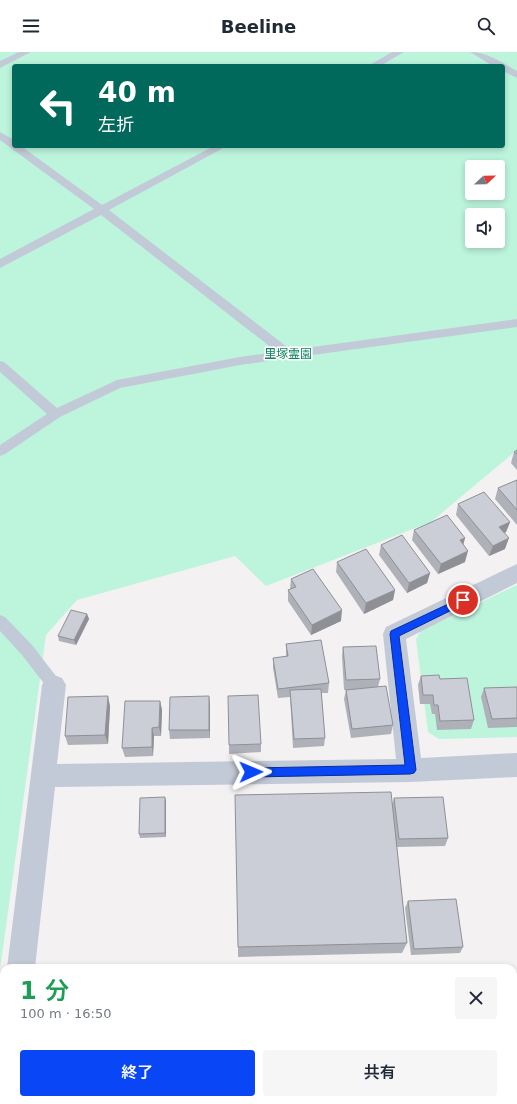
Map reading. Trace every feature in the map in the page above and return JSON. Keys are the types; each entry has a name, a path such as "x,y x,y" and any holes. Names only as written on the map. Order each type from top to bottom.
{"street":[{"path":"410,770 394,634 517,573"},
{"path":"21,964 54,686"},
{"path":"43,776 410,770 517,765"}],"lane":[{"path":"0,65 26,52"},
{"path":"377,64 399,52"},
{"path":"475,52 496,64"},
{"path":"505,69 517,75"},
{"path":"0,135 12,144"},
{"path":"17,148 102,210 288,354"},
{"path":"0,264 218,148"},
{"path":"0,451 56,414 117,384 240,361 517,323"},
{"path":"0,366 56,414"},
{"path":"0,621 27,650 54,686"}],"green space":[{"name":"里塚霊園","path":"0,52 517,52 517,450 431,522 266,586 235,556 77,600 46,635 0,964"},
{"path":"517,585 517,737 439,739 428,732 416,639 421,631"}],"building":[{"path":"517,480 517,510 498,488"},
{"path":"484,492 510,522 499,527 509,538 493,546 458,504"},
{"path":"447,515 465,538 460,540 468,551 441,564 414,530"},
{"path":"402,535 430,573 409,583 381,545"},
{"path":"366,549 395,590 366,603 337,562"},
{"path":"313,569 342,610 312,625 288,590 296,587 291,579"},
{"path":"71,610 87,614 74,640 58,636"},
{"path":"321,640 329,683 278,689 273,658 288,656 286,644"},
{"path":"376,646 380,679 346,680 343,647"},
{"path":"439,675 440,679 467,678 474,720 440,721 438,705 434,705 433,695 423,695 421,676"},
{"path":"386,686 393,725 352,729 346,690"},
{"path":"517,687 517,718 492,719 484,688"},
{"path":"321,689 325,738 294,739 290,690"},
{"path":"258,695 261,744 229,745 228,696"},
{"path":"108,696 105,735 65,736 68,697"},
{"path":"209,696 209,730 169,730 170,697"},
{"path":"125,701 160,701 159,727 152,728 152,747 122,748"},
{"path":"391,792 407,943 238,947 235,795"},
{"path":"165,797 165,833 139,834 140,798"},
{"path":"443,797 448,838 399,839 394,798"},
{"path":"456,899 463,947 414,949 408,901"}],"route":[{"path":"251,772 410,770 394,634 463,600"}]}
